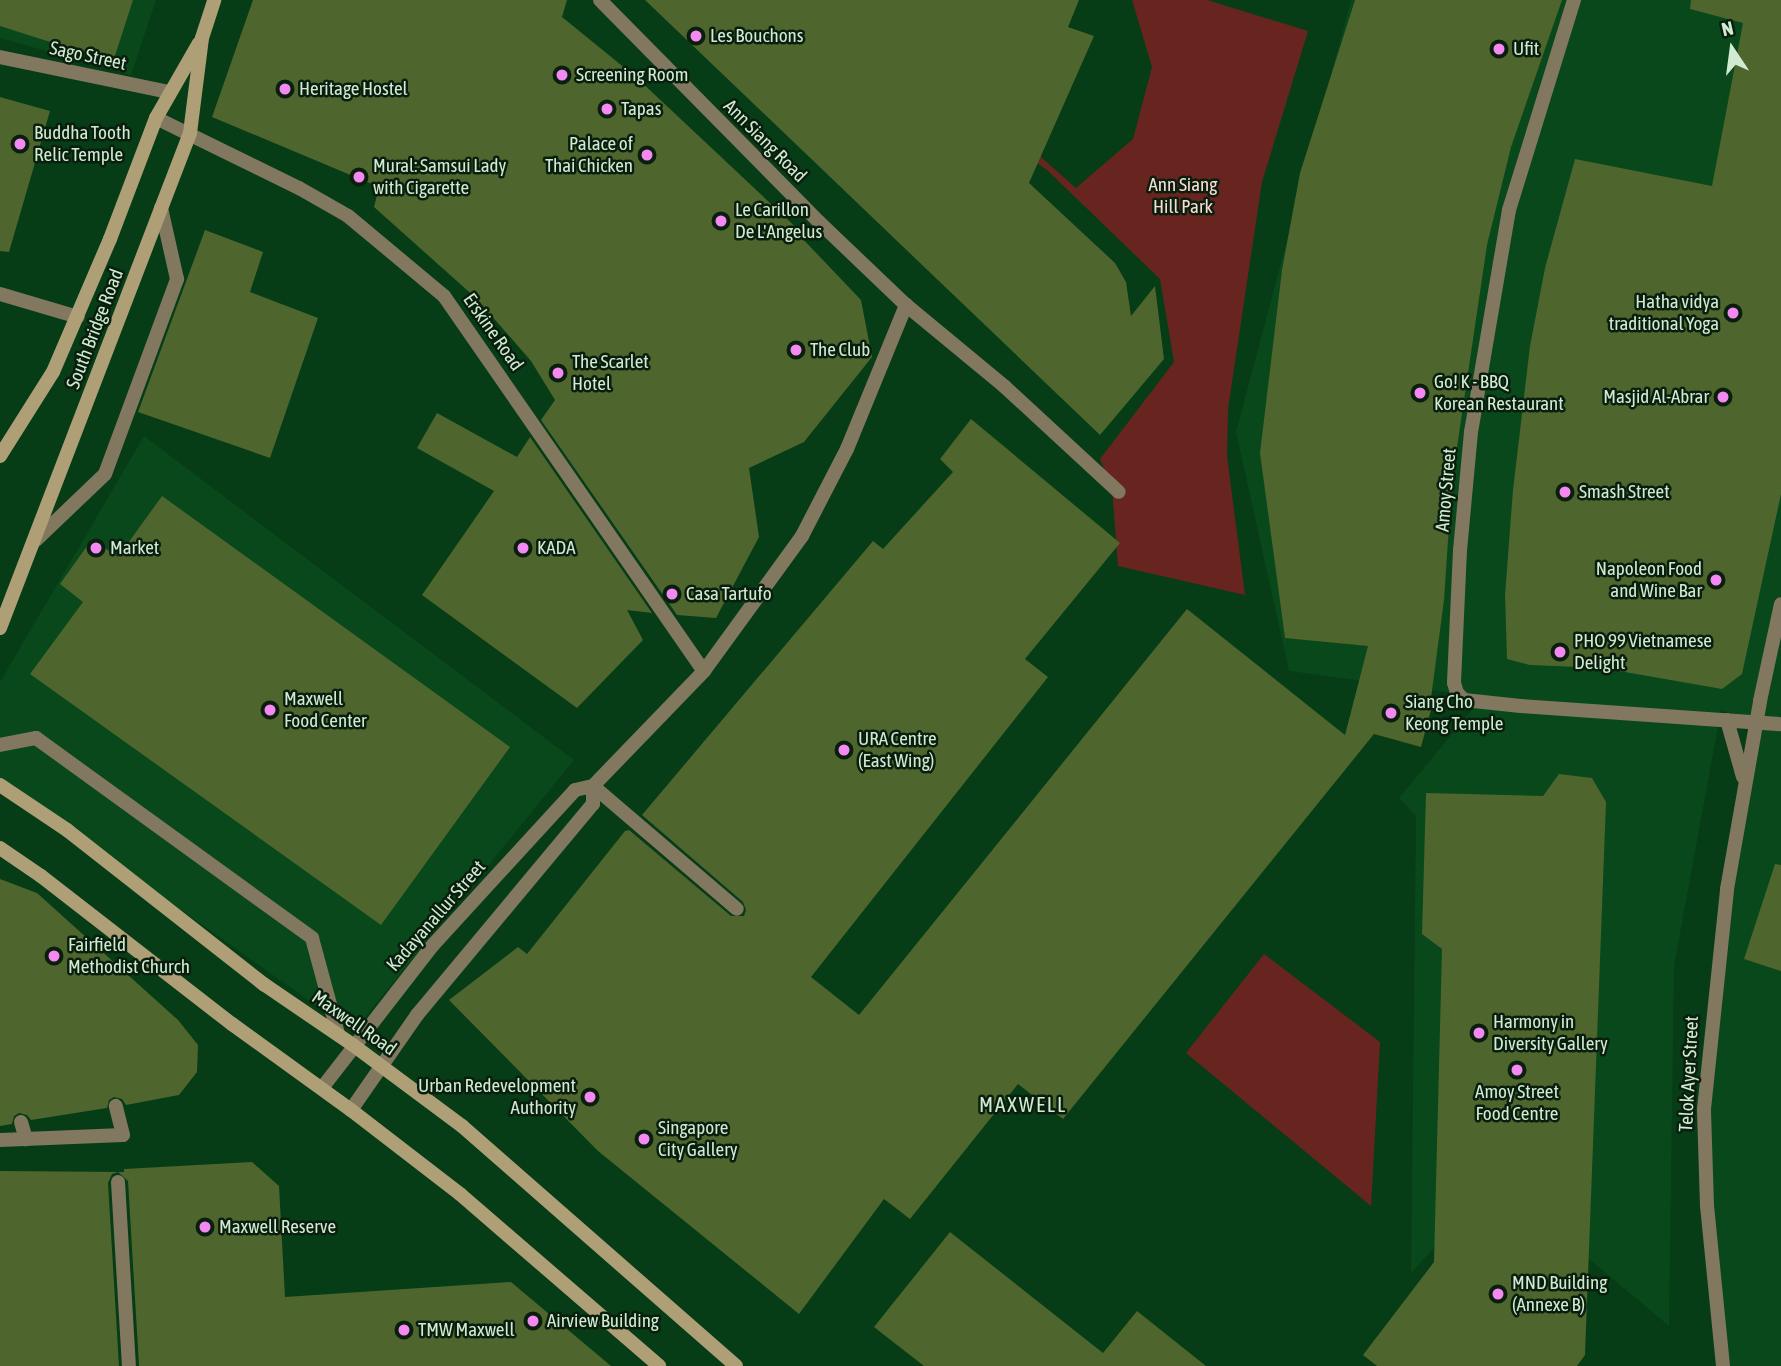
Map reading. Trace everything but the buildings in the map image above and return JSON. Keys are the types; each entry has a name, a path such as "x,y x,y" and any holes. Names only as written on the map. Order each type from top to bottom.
{"main road":[{"name":"South Bridge Road","path":"0,628 190,133 202,38 214,0"},
{"name":"South Bridge Road","path":"0,456 53,372 78,317 156,118 202,38"},
{"name":"Maxwell Road","path":"0,785 66,830 265,985 354,1045 462,1126 733,1365"},
{"path":"0,848 351,1110 503,1228 659,1366"}],"street":[{"name":"Ann Siang Road","path":"600,0 819,222 906,305 1004,386 1119,492"},
{"name":"Amoy Street","path":"1574,0 1509,210 1471,432 1460,550 1454,683 1457,693 1464,700 1781,724"},
{"name":"Sago Street","path":"0,57 169,92"},
{"name":"Erskine Road","path":"156,118 348,216 444,296 704,671"},
{"path":"36,540 106,474 177,279 162,208"},
{"path":"0,294 78,317"},
{"path":"704,671 802,536 847,449 906,305"},
{"name":"Telok Ayer Street","path":"1723,1366 1707,1206 1704,1108 1725,902 1756,721 1781,604"},
{"name":"Kadayanallur Street","path":"321,1088 433,945 575,790 593,786 704,671"},
{"name":"Telok Ayer Street","path":"1727,720 1745,785"},
{"path":"0,745 36,738 312,938 338,1034"},
{"path":"593,786 737,909"},
{"name":"Kadayanallur Street","path":"351,1110 417,1015 516,893 593,804 593,786"},
{"path":"0,1140 123,1135 116,1106"},
{"path":"21,1122 26,1139"},
{"path":"118,1182 129,1366"}],"shaded area":[{"path":"0,0 156,0 131,75 0,38"},
{"path":"1351,0 1781,0 1781,1366 1723,1366 1704,1109 1756,721 1721,710 1674,966 1669,1326 1496,1181 1411,1273 1416,816 1399,798 1483,697 1289,671 1236,432"},
{"path":"144,436 574,760 353,1032 0,781 0,682"}],"green space":[{"name":"Ann Siang Hill Park","path":"1132,0 1207,0 1308,31 1262,182 1228,409 1227,456 1245,595 1118,566 1112,488 1100,459 1174,362 1160,279 1047,170 883,58 932,61 1076,188 1133,139 1152,67"},
{"path":"1264,954 1380,1042 1371,1206 1186,1053"}],"place":[{"name":"Les Bouchons","path":"696,36"},
{"name":"Ufit","path":"1499,49"},
{"name":"Screening Room","path":"562,75"},
{"name":"Heritage Hostel","path":"285,89"},
{"name":"Tapas","path":"607,109"},
{"name":"Buddha Tooth Relic Temple","path":"20,144"},
{"name":"Palace of Thai Chicken","path":"647,155"},
{"name":"Mural: Samsui Lady with Cigarette","path":"359,177"},
{"name":"Le Carillon De L'Angelus","path":"721,221"},
{"name":"Hatha vidya traditional Yoga","path":"1733,313"},
{"name":"The Club","path":"796,350"},
{"name":"The Scarlet Hotel","path":"558,373"},
{"name":"Go! K - BBQ Korean Restaurant","path":"1420,393"},
{"name":"Masjid Al-Abrar","path":"1723,397"},
{"name":"Smash Street","path":"1565,492"},
{"name":"Market","path":"96,548"},
{"name":"KADA","path":"523,548"},
{"name":"Napoleon Food and Wine Bar","path":"1716,580"},
{"name":"Casa Tartufo","path":"672,594"},
{"name":"PHO 99 Vietnamese Delight","path":"1560,652"},
{"name":"Maxwell Food Center","path":"270,710"},
{"name":"Siang Cho Keong Temple","path":"1391,713"},
{"name":"URA Centre (East Wing)","path":"844,750"},
{"name":"Fairfield Methodist Church","path":"54,956"},
{"name":"Harmony in Diversity Gallery","path":"1479,1033"},
{"name":"Amoy Street Food Centre","path":"1517,1070"},
{"name":"Urban Redevelopment Authority","path":"590,1097"},
{"name":"Singapore City Gallery","path":"644,1139"},
{"name":"Maxwell Reserve","path":"205,1227"},
{"name":"MND Building (Annexe B)","path":"1498,1294"},
{"name":"Airview Building","path":"533,1321"},
{"name":"TMW Maxwell","path":"404,1330"}],"district":[{"name":"MAXWELL","path":"1023,1104"}]}
